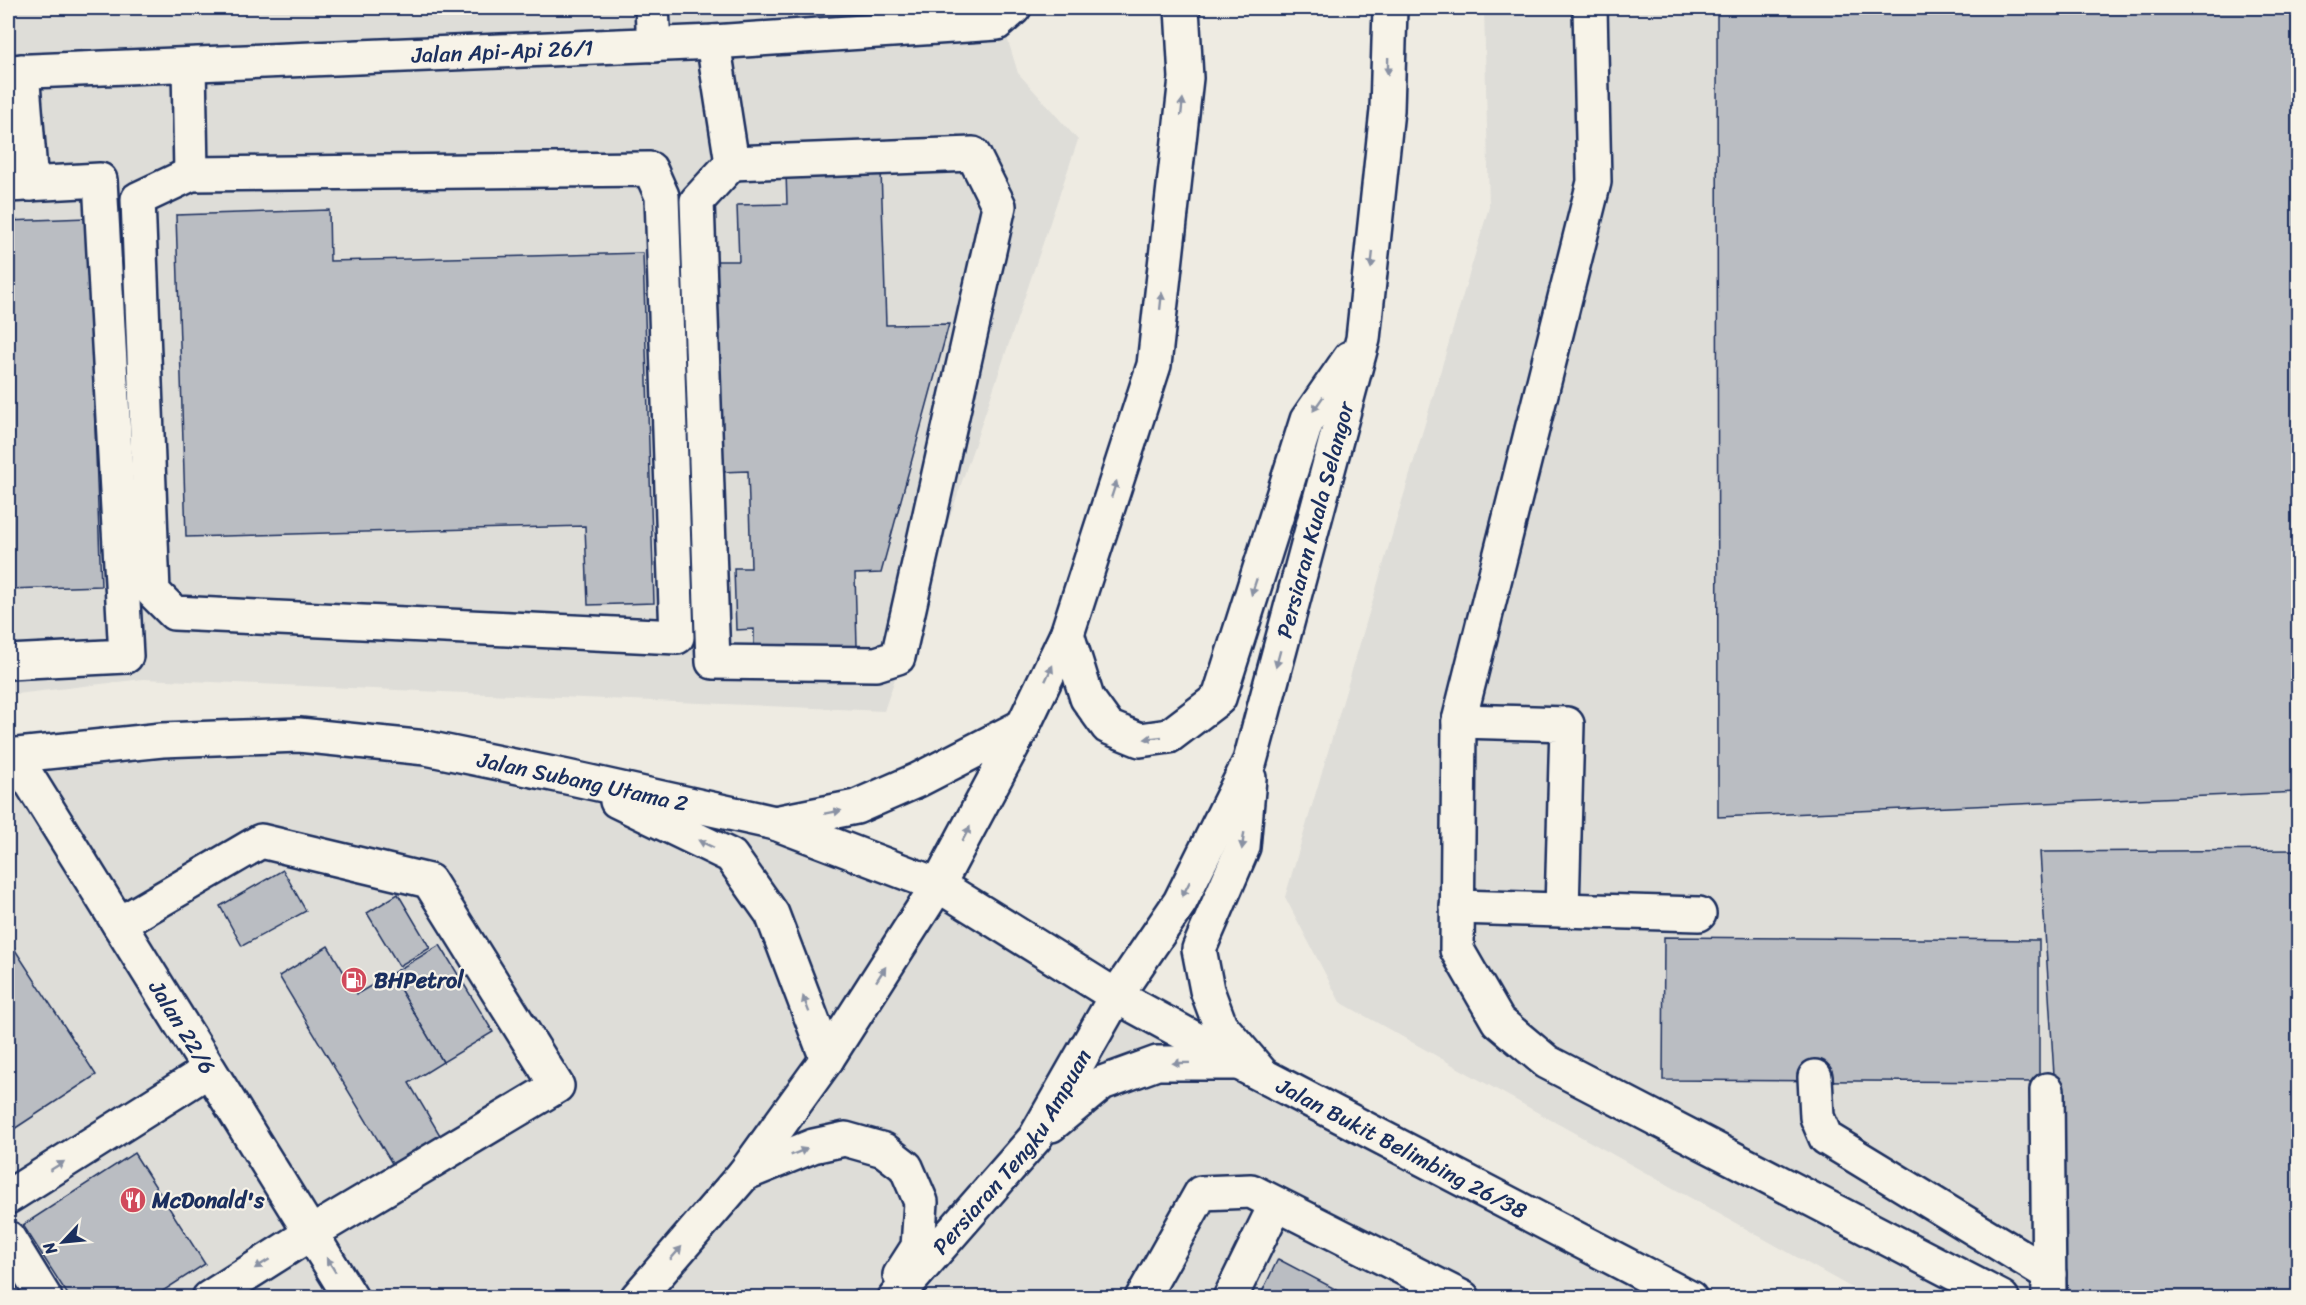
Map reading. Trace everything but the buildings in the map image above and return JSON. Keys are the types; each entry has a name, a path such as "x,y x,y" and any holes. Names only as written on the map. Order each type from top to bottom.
{"main road":[{"path":"652,8 654,45"},
{"path":"637,1298 744,1174 827,1059 938,885 1023,726 1067,634 1154,365 1186,78 1182,8"},
{"name":"Persiaran Kuala Selangor","path":"1116,996 1180,902 1250,761 1363,339 1387,110 1390,8"},
{"path":"1590,8 1594,182 1459,721 1457,950 1498,1021 1547,1062 2002,1298"},
{"name":"Jalan Api-Api 26/1","path":"15,72 713,42 1006,15"},
{"path":"713,42 732,163"},
{"path":"189,65 191,174"},
{"path":"8,662 126,656 100,180 19,184 15,72"},
{"path":"973,153 999,206 898,657 876,664 713,662 697,201 732,163 973,153"},
{"path":"650,170 662,196 677,637 174,613 153,592 138,199 191,174 650,170"},
{"path":"1067,634 1087,698 1108,727 1140,740 1169,736 1218,698 1307,420 1363,339"},
{"path":"1459,721 1567,724 1562,910"},
{"path":"776,824 856,807 918,780 1023,726"},
{"name":"Jalan Subang Utama 2","path":"11,755 162,740 299,735 426,748 567,777 776,824 938,885 1116,996"},
{"name":"Jalan 22/6","path":"11,755 119,924 351,1298"},
{"path":"1250,761 1243,847 1199,949 1207,990 1220,1025 1250,1068"},
{"path":"567,777 731,856 772,914 827,1059"},
{"path":"119,924 261,841 429,881 557,1086 311,1233 209,1298"},
{"path":"1457,907 1699,914"},
{"name":"Jalan Bukit Belimbing 26/38","path":"1116,996 1690,1298"},
{"name":"Persiaran Tengku Ampuan","path":"895,1298 1035,1138 1116,996"},
{"path":"1035,1138 1102,1083 1157,1063 1250,1068"},
{"path":"8,1197 209,1070"},
{"path":"1815,1077 1817,1117 1826,1138 2049,1286"},
{"path":"2047,1090 2049,1286"},
{"path":"744,1174 813,1146 845,1138 884,1150 906,1167 921,1202 918,1247 885,1298"},
{"path":"1142,1298 1201,1192 1251,1191 1463,1298"},
{"path":"1230,1298 1276,1204"},
{"path":"8,1238 45,1298"}],"shaded area":[{"path":"8,8 998,8 1018,73 1078,140 884,711 143,679 8,695"},
{"path":"1484,8 2298,8 2298,1297 1868,1297 1340,1002 1285,897 1489,207"},
{"path":"421,751 774,829 927,892 1684,1297 8,1298 8,752"}],"place":[{"name":"BHPetrol","path":"354,980"},
{"name":"McDonald's","path":"133,1200"}]}
